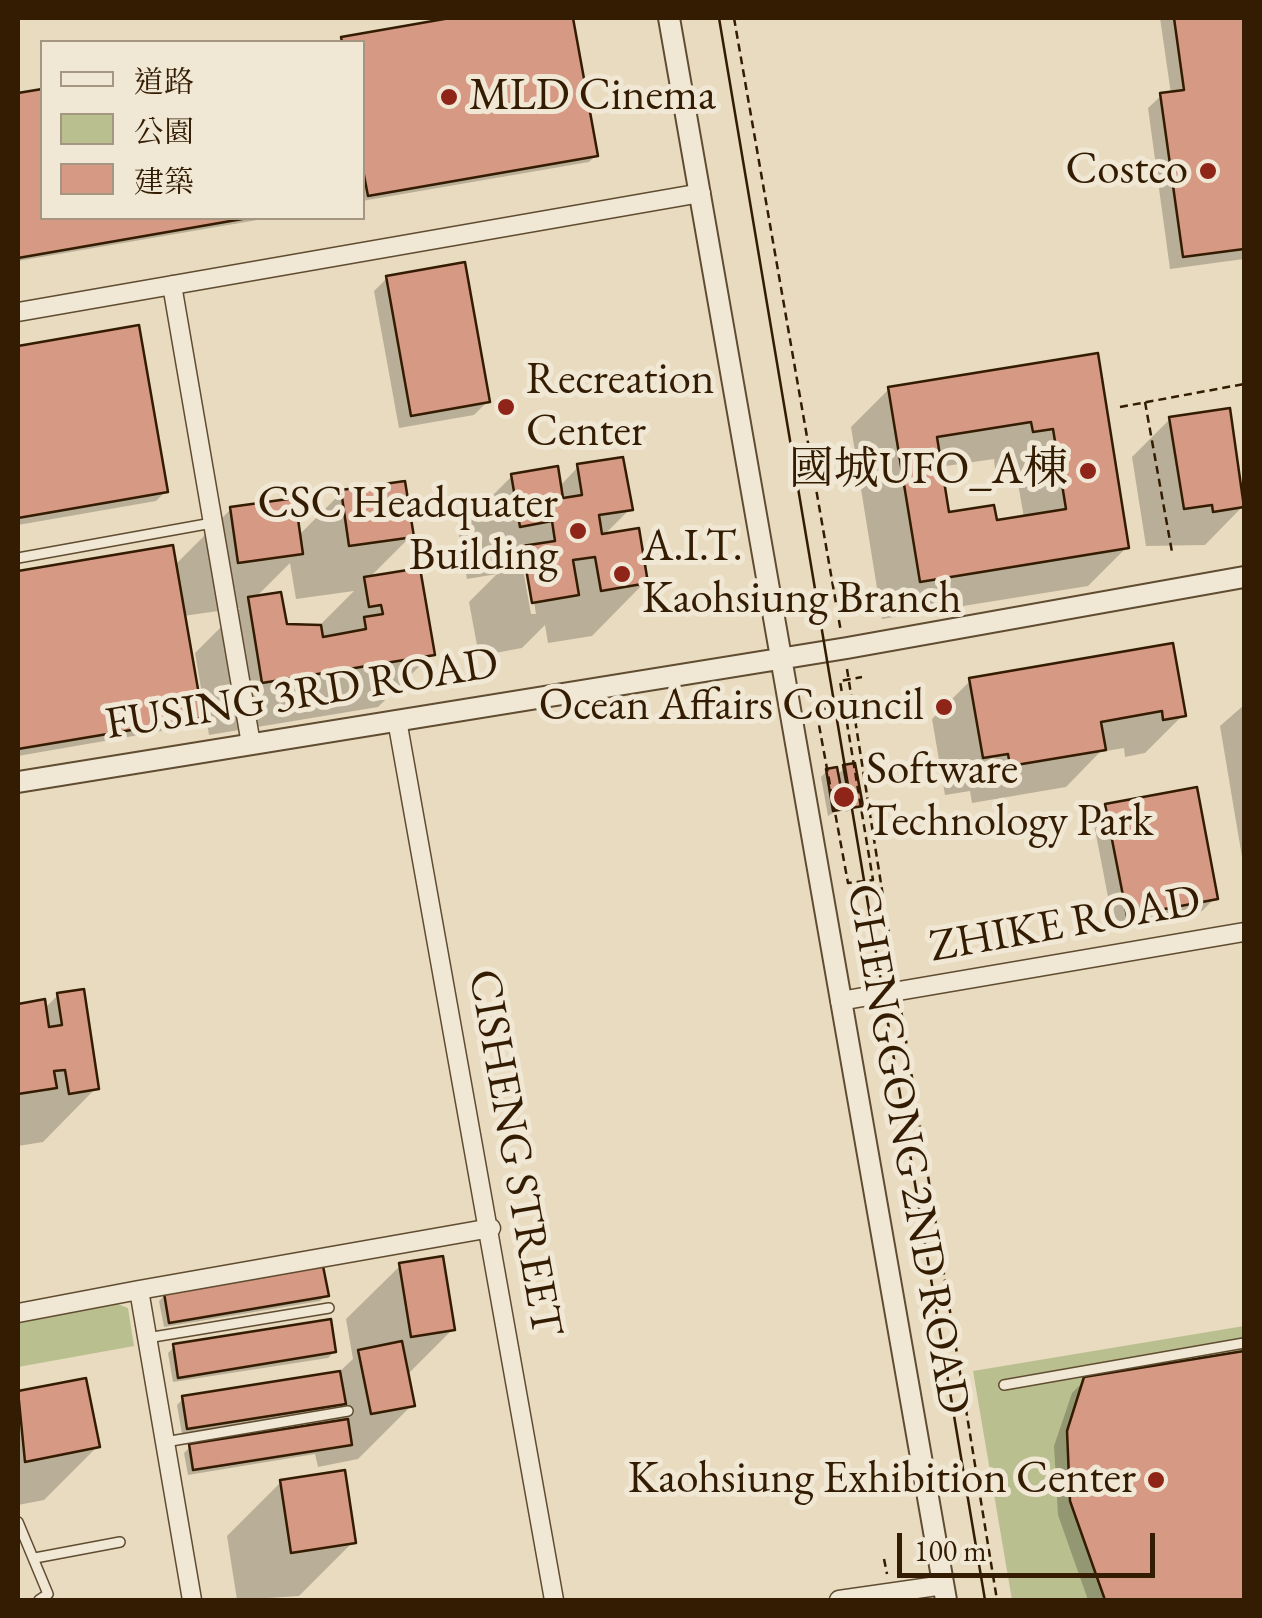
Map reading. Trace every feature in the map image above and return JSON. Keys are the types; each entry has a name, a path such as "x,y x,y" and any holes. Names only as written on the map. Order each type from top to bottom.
{"street":[{"name":"CHENGGONG 2ND ROAD","path":"669,18 702,193 778,658 945,1592"},
{"path":"18,312 702,193"},
{"path":"172,285 251,744"},
{"name":"FUSING 3RD ROAD","path":"18,782 778,658 1244,577"},
{"name":"CISHENG STREET","path":"398,720 554,1600"},
{"name":"ZHIKE ROAD","path":"840,1001 1244,932"},
{"path":"18,1312 490,1228"},
{"path":"139,1290 192,1600"},
{"path":"839,1600 945,1592"}],"lane":[{"path":"18,558 213,523"},
{"path":"147,1338 329,1308"},
{"path":"1004,1385 1244,1343"},
{"path":"165,1442 348,1411"},
{"path":"18,1522 48,1594 39,1600"},
{"path":"35,1558 120,1542"}],"path":[{"path":"734,18 838,608"},
{"path":"1120,407 1244,384"},
{"path":"1145,402 1172,552"},
{"path":"812,687 848,883 873,880 840,681 862,677"},
{"path":"849,679 892,953"},
{"path":"816,710 844,705"},
{"path":"903,1022 998,1600"}],"green space":[{"path":"115,1303 128,1308 134,1346 18,1367 18,1320"},
{"name":"Kaohsiung Exhibition Center","path":"1244,1326 1244,1600 1012,1600 973,1371"}],"building":[{"path":"450,18 573,18 598,156 368,196 365,40 341,37"},
{"name":"Costco","path":"1174,18 1244,18 1244,249 1183,257 1160,93 1184,90"},
{"path":"40,89 40,220 236,220 18,258 18,93"},
{"path":"465,262 490,402 411,416 386,276"},
{"path":"139,325 168,492 18,518 18,346"},
{"name":"國城UFO_A棟","path":"1098,353 1129,548 920,582 888,387","holes":["1031,422 1033,432 1053,429 1066,509 997,520 994,505 949,512 937,437"]},
{"path":"1230,408 1244,507 1213,512 1212,505 1184,509 1169,417"},
{"name":"CSC Headquater Building","path":"623,457 633,510 599,515 602,534 639,528 648,583 601,591 595,557 573,560 579,595 532,603 522,546 555,541 552,521 520,527 511,474 558,466 563,498 582,495 577,464"},
{"path":"405,481 414,537 349,546 341,490"},
{"path":"295,498 303,554 238,563 230,507"},
{"path":"173,545 203,718 18,749 18,571"},
{"path":"420,568 435,655 262,683 248,597 281,592 287,624 321,625 323,637 366,629 364,617 383,614 381,605 369,607 364,577"},
{"path":"1173,643 1186,716 1163,720 1162,711 1101,722 1106,750 1010,766 1008,754 983,758 969,678"},
{"path":"855,763 863,806 851,808 843,765"},
{"path":"837,767 845,809 833,811 826,769"},
{"path":"1197,787 1218,899 1127,916 1105,804"},
{"path":"84,989 99,1089 69,1094 65,1070 54,1071 57,1088 18,1094 18,1004 45,999 49,1027 62,1025 57,993"},
{"path":"443,1256 455,1330 411,1337 399,1263"},
{"path":"323,1266 329,1296 169,1323 164,1293"},
{"path":"331,1319 336,1352 178,1378 173,1344"},
{"path":"402,1341 415,1406 371,1414 358,1350"},
{"name":"Kaohsiung Exhibition Center","path":"1244,1351 1244,1600 1105,1600 1070,1501 1067,1431 1084,1377"},
{"path":"340,1371 346,1404 187,1429 182,1396"},
{"path":"86,1378 100,1447 25,1462 18,1391"},
{"path":"348,1419 352,1445 193,1470 189,1444"},
{"path":"345,1470 356,1543 291,1553 280,1480"}],"tram line":[{"path":"719,18 985,1600"}],"place":[{"name":"MLD Cinema","path":"449,97"},
{"name":"Costco","path":"1208,171"},
{"name":"Recreation Center","path":"506,407"},
{"name":"國城UFO_A棟","path":"1088,471"},
{"name":"CSC Headquater Building","path":"578,531"},
{"name":"A.I.T. Kaohsiung Branch","path":"622,574"},
{"name":"Ocean Affairs Council","path":"944,707"},
{"name":"Software Technology Park","path":"844,797"},
{"name":"Kaohsiung Exhibition Center","path":"1156,1480"}]}
